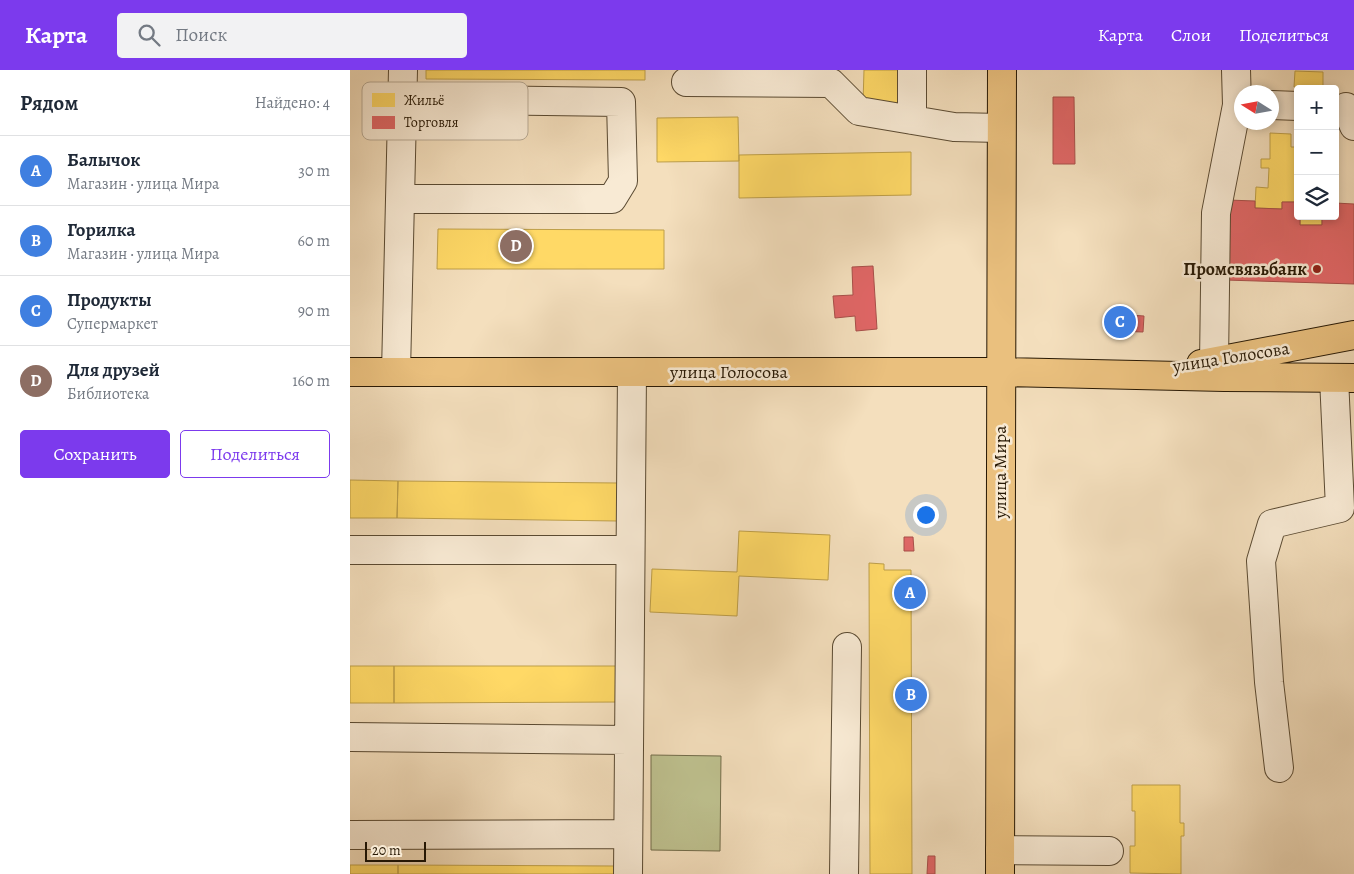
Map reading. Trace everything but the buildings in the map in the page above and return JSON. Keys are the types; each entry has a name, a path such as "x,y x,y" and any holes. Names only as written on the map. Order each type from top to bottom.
{"main road":[{"name":"улица Мира","path":"1000,862 1002,70"},
{"name":"улица Голосова","path":"1108,374 1214,363 1354,335"},
{"name":"улица Голосова","path":"350,372 1000,372 1344,378"}],"lane":[{"path":"912,70 912,120"},
{"path":"1236,70 1237,85"},
{"path":"699,78 831,76 859,111 954,127 1001,128"},
{"path":"400,199 612,199 623,181 621,102 528,101"},
{"path":"1279,105 1294,106"},
{"path":"1214,363 1216,213 1234,128"},
{"path":"396,372 401,140"},
{"path":"628,874 632,372"},
{"path":"1279,768 1269,682 1261,561 1272,524 1340,508 1344,378"},
{"path":"350,550 630,550"},
{"path":"844,874 847,647"},
{"path":"350,738 628,740"},
{"path":"350,835 628,834"},
{"path":"1000,862 1109,851"}],"green space":[{"path":"651,755 721,756 720,851 651,850"}],"place":[{"name":"Для друзей","path":"516,246"},
{"name":"Промсвязьбанк","path":"1317,269"},
{"name":"Продукты","path":"1120,322"},
{"name":"Балычок","path":"910,593"},
{"name":"Горилка","path":"911,695"}]}
